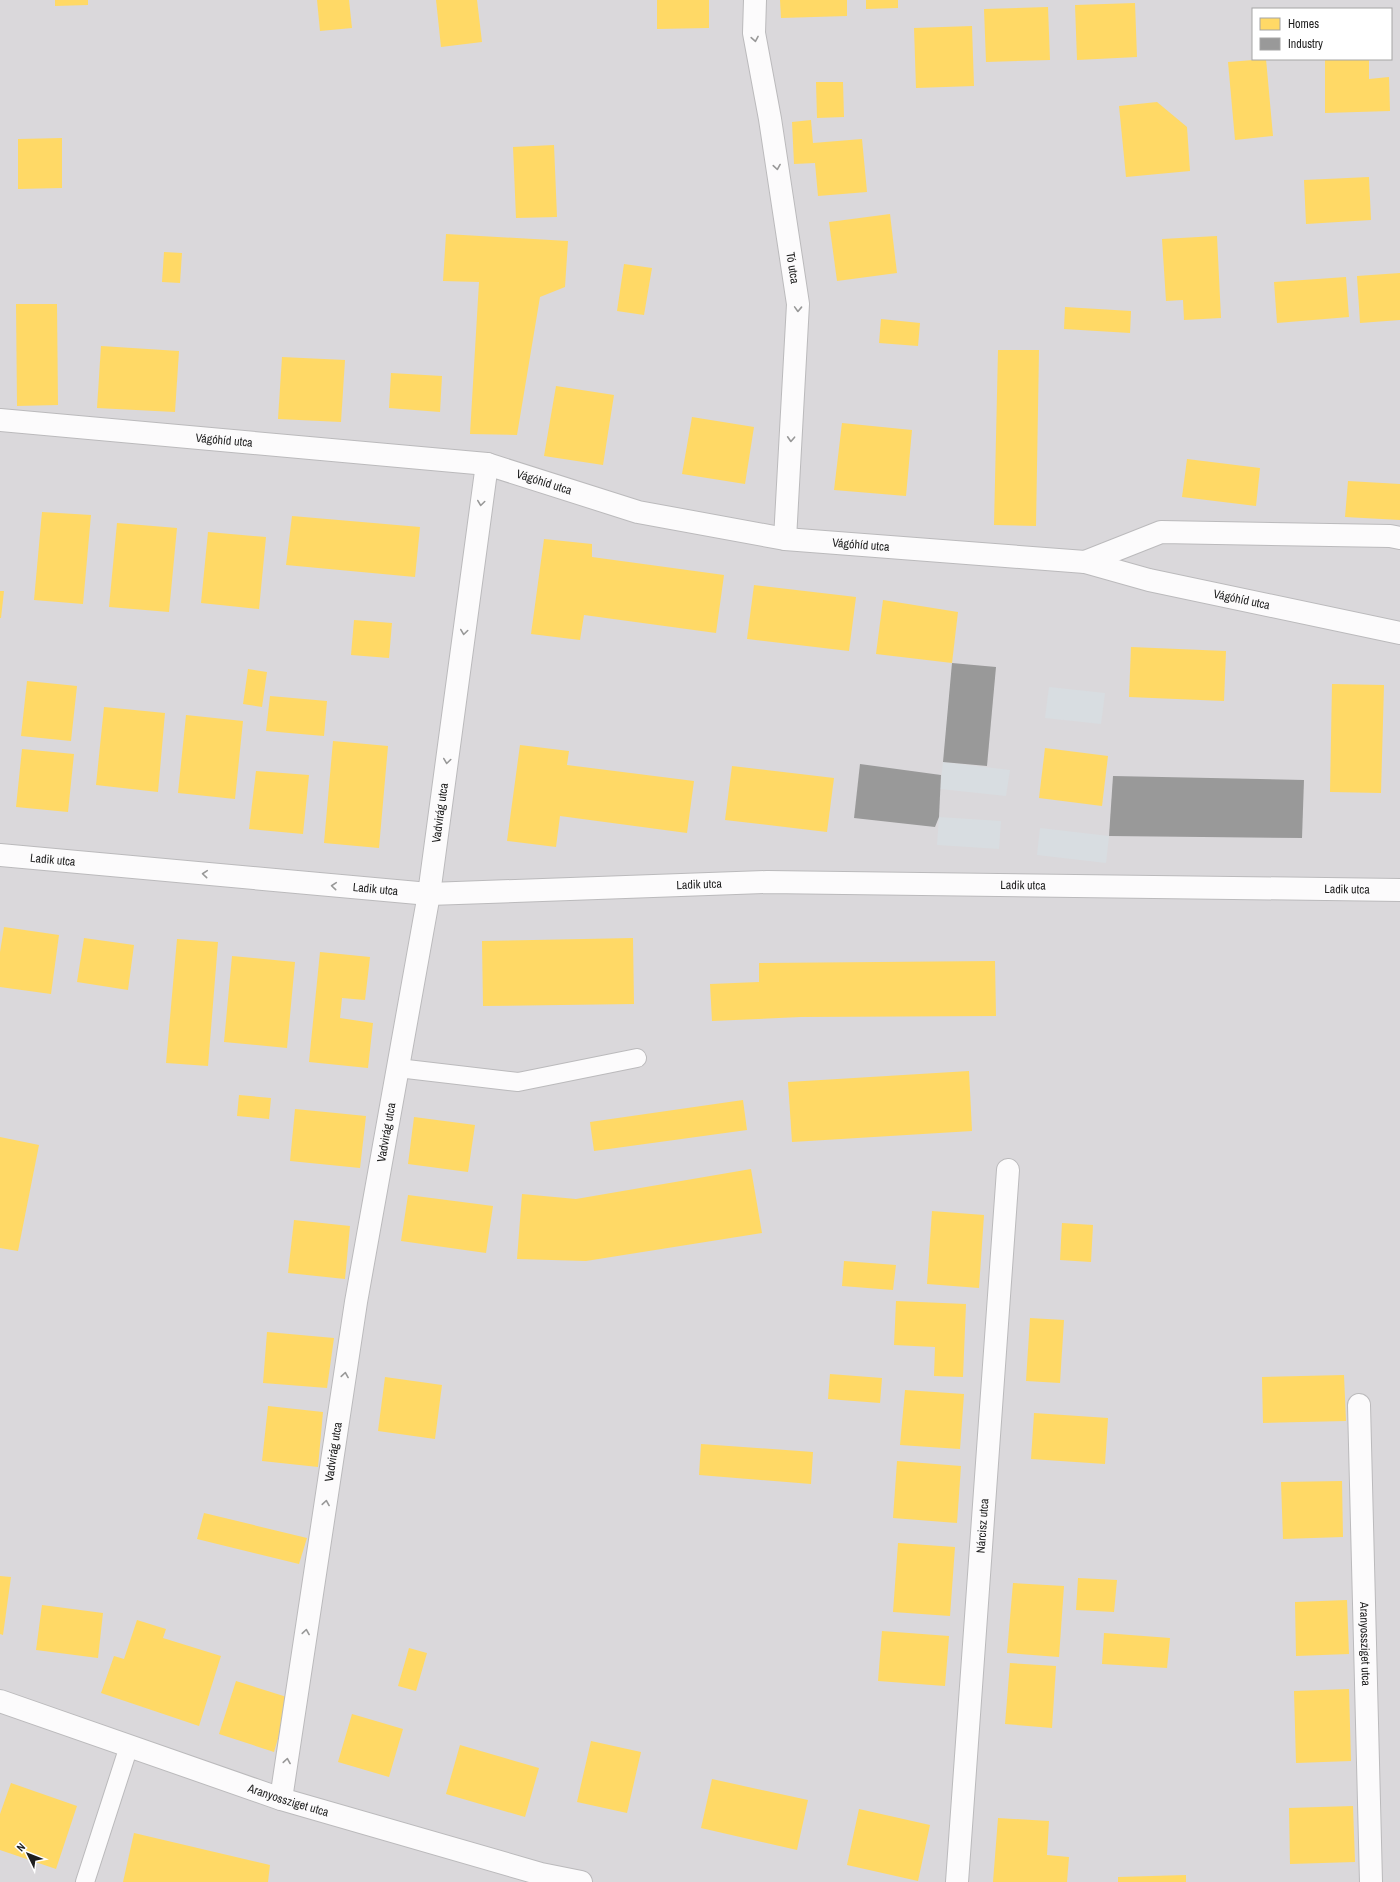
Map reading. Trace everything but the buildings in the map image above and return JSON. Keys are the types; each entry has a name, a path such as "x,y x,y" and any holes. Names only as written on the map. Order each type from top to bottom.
{"street":[{"name":"Tó utca","path":"755,0 754,33 770,119 798,304 785,539"},
{"name":"Vágóhíd utca","path":"0,420 487,464 638,512 785,539 1085,562 1149,580 1400,633"},
{"name":"Vadvirág utca","path":"281,1799 356,1302 429,894 487,464"},
{"name":"Vágóhíd utca","path":"1085,562 1162,532 1390,536 1400,538"},
{"name":"Ladik utca","path":"0,855 429,894 767,882 1400,890"},
{"name":"Nárcisz utca","path":"957,1882 1008,1170"},
{"name":"Aranyossziget utca","path":"1359,1405 1371,1882"},
{"name":"Aranyossziget utca","path":"0,1701 281,1799 540,1874 581,1882"}],"lane":[{"path":"398,1068 518,1082 637,1058"},
{"path":"85,1882 129,1746"}],"shaded area":[{"path":"0,0 1400,0 1400,1882 0,1882"},
{"path":"1049,687 1105,693 1101,724 1045,718"},
{"path":"943,762 1010,770 1006,796 940,789"},
{"path":"939,817 1001,821 999,849 937,845"},
{"path":"1040,828 1109,836 1106,863 1037,855"}]}
